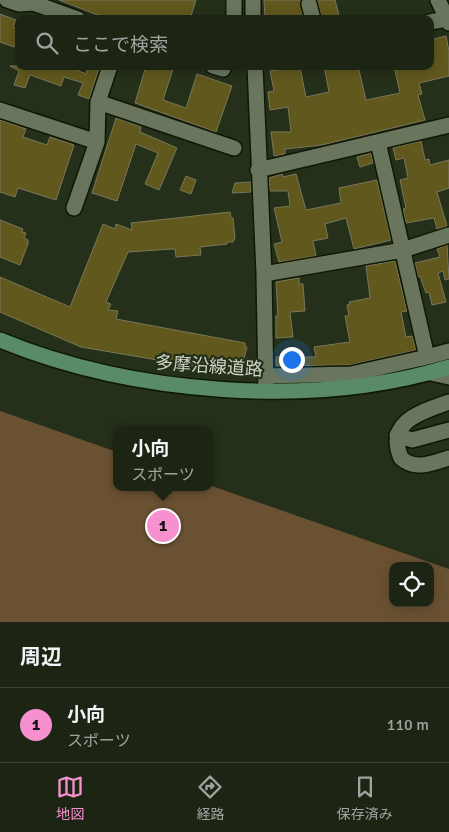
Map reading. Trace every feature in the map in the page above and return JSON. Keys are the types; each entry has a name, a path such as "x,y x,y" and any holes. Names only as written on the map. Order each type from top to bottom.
{"main road":[{"name":"多摩沿線道路","path":"0,340 74,365 131,378 193,387 266,383 357,387 430,373 449,367"}],"street":[{"path":"7,0 19,4 33,3 67,15"},
{"path":"234,0 234,15"},
{"path":"253,0 254,15"},
{"path":"434,22 448,20 438,0"},
{"path":"74,208 97,142 98,102 109,70"},
{"path":"255,70 264,274 266,383 352,374 449,351"},
{"path":"98,102 234,148"},
{"path":"0,110 97,142"},
{"path":"258,170 449,125"},
{"path":"378,142 427,357"},
{"path":"264,274 403,250 449,235"},
{"path":"430,373 449,378"},
{"path":"449,402 409,419 401,427 398,435 398,451 406,462 414,465 431,464 449,458"},
{"path":"398,435 412,440 449,430"}],"shaded area":[{"path":"0,411 113,451 113,491 213,491 213,486 429,562 389,562 389,607 434,607 434,564 449,569 449,622 0,622"}],"building":[{"path":"59,0 196,0 191,15 98,15"},
{"path":"264,0 301,0 303,15 265,15"},
{"path":"317,0 335,0 339,15 321,15"},
{"path":"0,14 15,20 13,27 15,28 15,44 14,47 0,42"},
{"path":"446,36 449,51 449,76 419,83 422,94 418,95 425,120 322,145 285,149 285,154 274,156 271,132 291,132 288,107 270,110 268,92 274,91 270,71 301,70 306,97 329,92 325,70 359,70 366,100 400,93 395,70 434,70 434,39"},
{"path":"17,70 76,70 86,74 87,70 99,70 89,99 78,95 83,83 64,77 61,86 30,75 25,88 14,85 19,71"},
{"path":"145,70 173,70 163,100 186,108 197,74 232,86 216,132 135,103"},
{"path":"116,118 141,127 140,132 177,148 159,190 145,184 158,153 136,144 117,201 92,193"},
{"path":"0,120 26,129 23,137 47,145 50,137 74,145 56,200 18,188 15,197 0,192"},
{"path":"421,141 425,160 429,159 430,165 449,160 449,188 437,192 447,226 437,229 434,218 406,223 403,209 406,208 400,180 408,178 404,158 396,160 393,148"},
{"path":"371,153 373,163 360,167 357,157"},
{"path":"282,174 283,177 296,174 306,210 341,203 339,188 377,180 391,240 354,249 346,218 325,224 328,238 313,241 316,256 279,262 274,244 282,242 274,208 290,206 288,191 270,191 269,178"},
{"path":"186,176 196,180 191,194 180,190"},
{"path":"251,182 251,192 232,193 235,183"},
{"path":"230,212 231,218 233,218 235,238 233,242 200,247 201,255 176,257 175,249 128,252 106,302 111,304 108,310 118,311 116,319 245,343 245,347 247,347 240,374 81,347 0,312 0,277 70,307 103,224 115,229 116,224 132,230 131,223"},
{"path":"0,220 23,229 22,232 26,233 24,238 28,240 28,244 20,265 0,257"},
{"path":"447,245 449,279 445,280 443,271 438,273 446,302 432,305 429,292 426,293 420,276 418,277 415,263 440,257 437,249"},
{"path":"395,261 407,311 401,312 406,337 412,336 416,350 350,365 276,366 276,357 316,357 314,347 350,342 345,316 349,316 347,305 350,304 349,302 370,298 366,266"},
{"path":"299,278 299,284 303,284 305,311 290,312 293,337 276,338 276,316 278,316 276,282"}],"place":[{"name":"小向","path":"163,526"}]}
